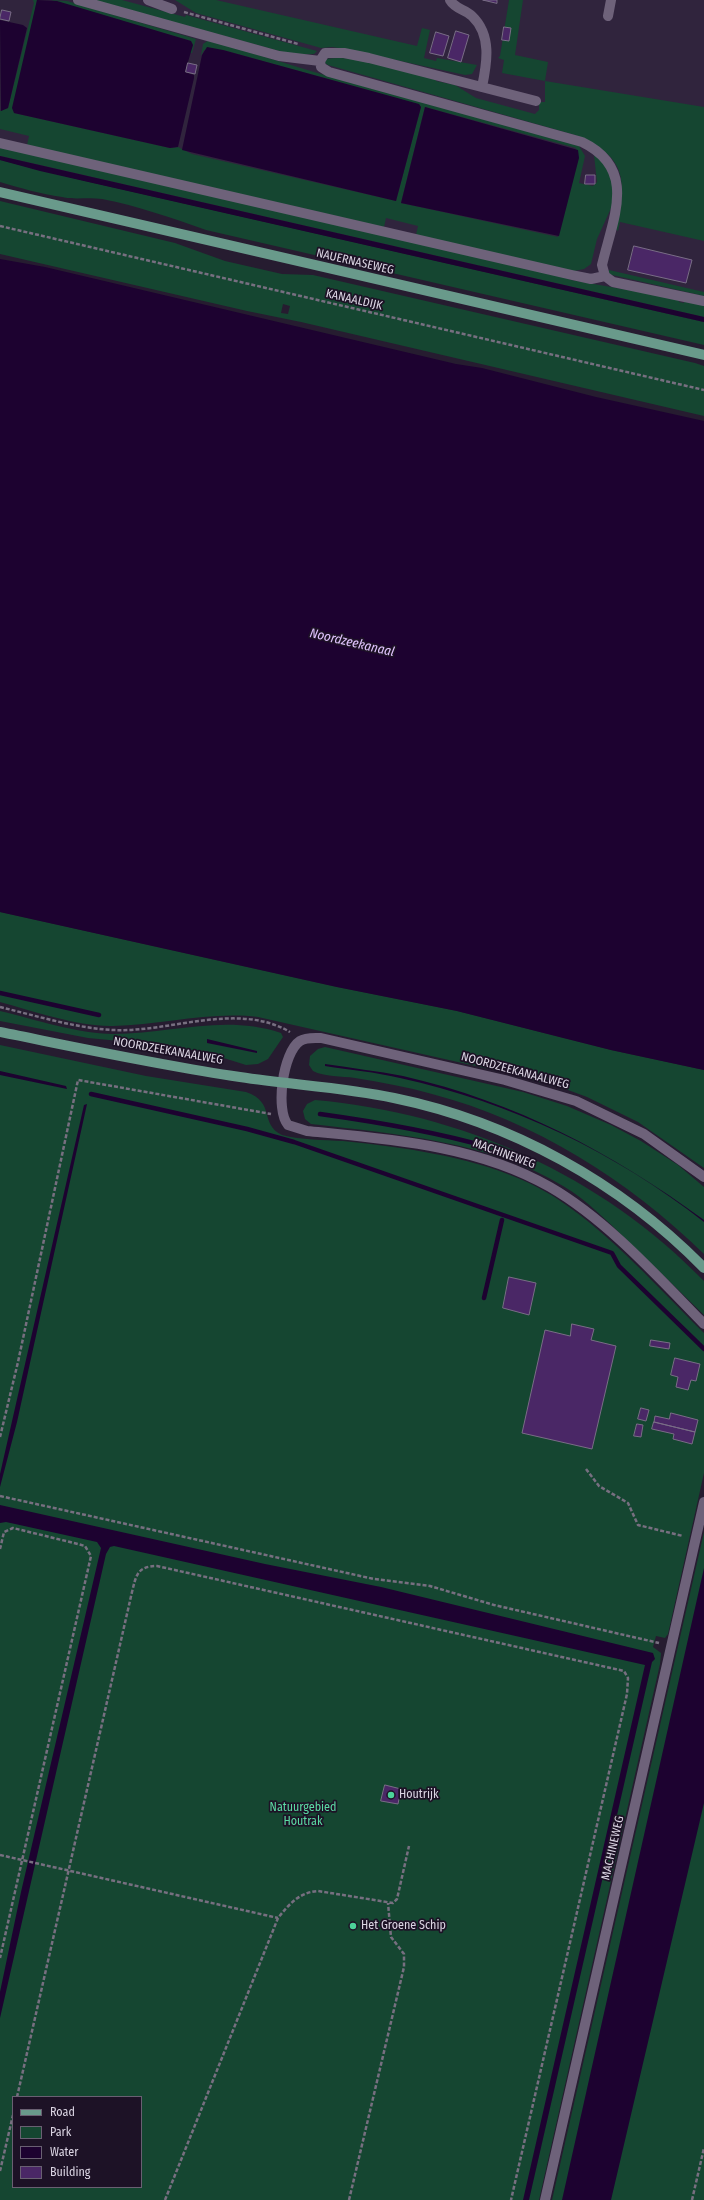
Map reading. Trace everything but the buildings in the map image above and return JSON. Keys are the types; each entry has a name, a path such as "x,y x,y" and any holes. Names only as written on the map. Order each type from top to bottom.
{"main road":[{"name":"NAUERNASEWEG","path":"0,192 704,355"},
{"name":"NOORDZEEKANAALWEG","path":"0,1032 186,1068 284,1084 344,1090 396,1098 458,1115 510,1135 558,1159 609,1189 661,1228 704,1268"}],"street":[{"path":"78,0 279,56 320,61"},
{"path":"148,0 172,9"},
{"path":"450,0 457,8 472,16 484,36 486,43 487,66 482,87"},
{"path":"608,16 611,0"},
{"path":"536,101 344,53 325,53 320,61 321,67 328,72 562,136 582,142 600,151 613,169 618,191 602,265 605,276 613,282 704,300"},
{"path":"0,143 572,275 591,279 605,276"},
{"name":"NOORDZEEKANAALWEG","path":"301,1040 321,1038 552,1092 598,1110 644,1134 704,1177"},
{"path":"282,1116 284,1084 289,1055 301,1040"},
{"name":"MACHINEWEG","path":"282,1116 288,1125 297,1130 434,1146 496,1163 538,1181 571,1200 600,1224 704,1324"},
{"name":"MACHINEWEG","path":"546,2200 704,1502"}],"path":[{"path":"172,9 304,46"},
{"name":"KANAALDIJK","path":"0,226 704,390"},
{"name":"NOORDZEEKANAALWEG","path":"0,1007 92,1028 115,1030 139,1029 205,1020 236,1019 283,1028 301,1040"},
{"path":"0,1437 18,1362 78,1080 282,1116"},
{"path":"586,1469 599,1486 628,1503 638,1525 696,1539"},
{"path":"0,1496 374,1579 430,1586 494,1605 671,1646"},
{"path":"0,1549 4,1532 13,1528 85,1546 91,1556 0,1958"},
{"path":"17,2096 132,1592 140,1570 147,1566 169,1569 624,1671 628,1678 627,1694 511,2200"},
{"path":"165,2200 278,1918 293,1901 309,1892 318,1891 393,1903 397,1899 409,1846"},
{"path":"0,1855 68,1869 278,1918"},
{"path":"349,2200 404,1967 404,1954 391,1937 388,1903"},
{"path":"0,2171 12,2119"},
{"path":"692,2200 704,2148"}],"shaded area":[{"path":"0,0 704,0 704,322 0,160"}],"green space":[{"path":"33,0 37,0 14,113 170,148 178,147 192,154 396,201 421,107 400,99 223,50 204,50 201,56 203,44 209,40 314,72 579,146 585,156 579,183 593,186 597,182 594,155 605,162 614,187 612,206 597,239 591,264 584,269 574,271 416,235 418,226 386,218 384,227 27,145 29,136 0,129 0,111 8,108 34,3","holes":["425,107 576,148 558,237 401,203"]},
{"path":"51,0 67,1 196,39 192,53 190,53 193,45 191,41"},
{"path":"93,0 122,0 185,17 186,15 317,51 314,54 294,55"},
{"path":"175,0 216,0 417,46 422,28 430,30 424,58 436,61 437,58 477,65 472,74 465,75 345,49 332,47 321,48 196,13"},
{"path":"509,0 523,0 515,55 548,62 545,81 502,73 504,60 498,58 500,56"},
{"path":"339,58 381,64 436,78 436,81 455,85 476,98 535,114 539,110 539,102 545,102 545,81 704,107 704,241 620,222 618,231 615,228 619,211 622,183 619,171 605,152 592,143 575,135 325,63 326,59"},
{"path":"0,147 557,275 571,280 679,299 679,302 684,303 684,300 704,305 704,317 0,156"},
{"path":"0,160 85,181 704,322 704,345 206,230 129,205 97,198 67,198 23,189 0,182"},
{"path":"0,201 175,243 225,261 282,274 313,275 695,363 704,366 704,416 301,322 0,254","holes":["283,304 290,306 288,314 281,313"]},
{"path":"609,270 704,292 704,296 608,274"},
{"path":"0,912 337,987 457,1011 611,1050 704,1070 704,1168 638,1122 587,1097 511,1074 258,1017 204,1017 131,1025 100,1026 56,1018 0,1002"},
{"path":"0,1011 85,1032 113,1034 135,1033 197,1026 239,1025 281,1033 283,1037 268,1059 258,1064 246,1065 211,1054 173,1046 88,1038 0,1021"},
{"name":"Natuurgebied Houtrak","path":"0,1045 146,1076 246,1092 255,1096 261,1101 265,1107 271,1125 282,1135 305,1139 378,1145 451,1157 500,1171 515,1177 545,1191 579,1214 616,1246 704,1333 704,1473 668,1634 665,1638 656,1636 653,1647 661,1653 660,1664 539,2200 0,2200"},
{"path":"325,1047 523,1092 567,1106 611,1125 641,1141 678,1165 704,1187 704,1254 675,1227 612,1178 578,1156 507,1120 423,1091 374,1081 322,1074 313,1071 309,1065 310,1056 318,1049"},
{"path":"315,1100 370,1107 423,1119 476,1135 526,1156 574,1181 620,1210 664,1243 704,1281 704,1315 597,1212 563,1186 534,1171 473,1149 408,1136 311,1124 305,1119 303,1111 307,1104"},
{"path":"704,1532 704,2200 552,2200"}],"water":[{"path":"37,0 57,1 191,41 193,45 185,72 194,75 194,78 178,147 170,148 14,113 12,108"},
{"path":"0,20 23,25 27,28 8,108 1,111"},
{"path":"207,47 223,50 419,104 421,107 396,201 182,150 202,55"},
{"path":"425,107 578,150 579,158 559,236 401,203"},
{"path":"0,156 704,317 704,322 40,171 0,160"},
{"name":"Noordzeekanaal","path":"0,259 45,267 456,364 482,368 596,397 704,421 704,1070 611,1050 457,1011 337,987 0,912"},
{"path":"207,1039 257,1051 257,1053 207,1043"},
{"path":"325,1064 403,1076 445,1087 485,1100 523,1115 598,1151 634,1172 704,1220 704,1222 634,1173 598,1152 521,1116 441,1088 391,1076 325,1066"},
{"path":"0,1071 66,1086 67,1089 0,1075"},
{"path":"87,1104 17,1422 0,1487 0,1474 84,1105"},
{"path":"0,1505 265,1564 381,1587 653,1653 655,1659 652,1662 529,2200 523,2200 645,1665 114,1546 110,1547 106,1554 0,2018 0,1992 21,1892 101,1548 97,1542 6,1522 0,1523"},
{"path":"704,1568 704,1803 611,2200 562,2200"}],"waterway":[{"path":"0,993 99,1015"},
{"path":"91,1094 247,1129 294,1142 612,1253 619,1266 704,1349"},
{"path":"320,1114 363,1120 446,1136 488,1147"},
{"path":"484,1298 502,1220"}],"place":[{"name":"Houtrijk","path":"391,1795"},
{"name":"Het Groene Schip","path":"353,1926"}]}
